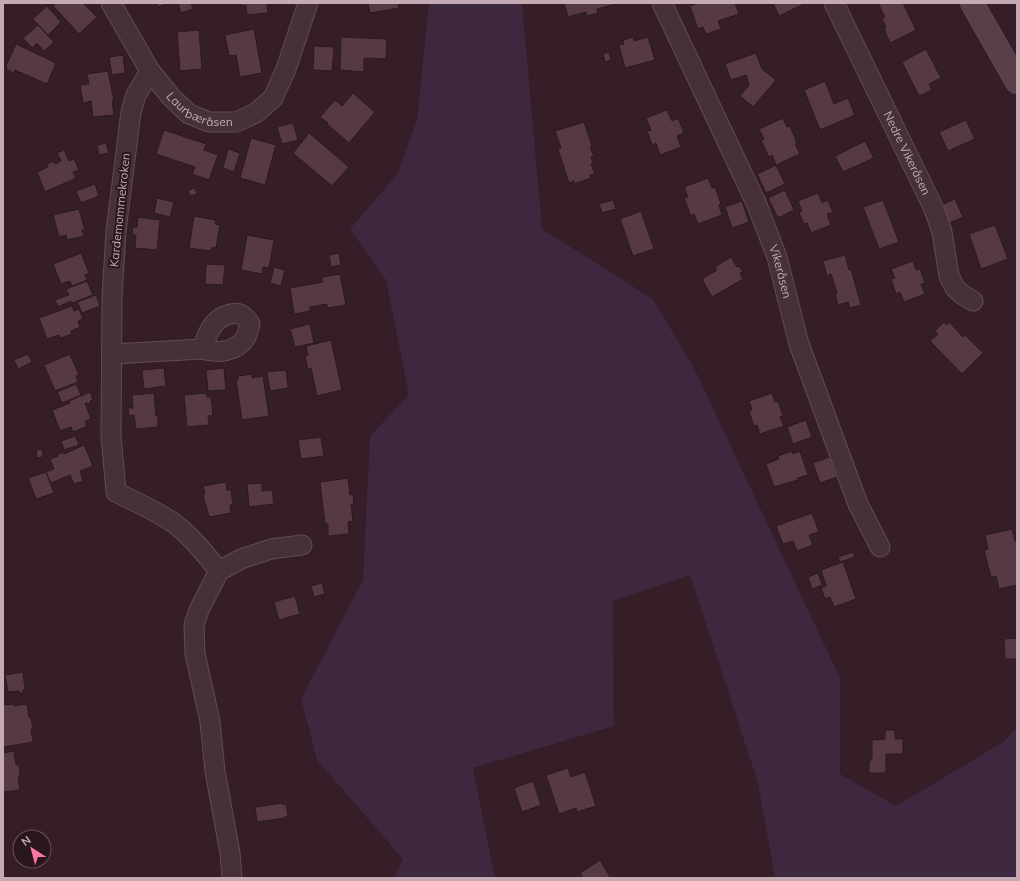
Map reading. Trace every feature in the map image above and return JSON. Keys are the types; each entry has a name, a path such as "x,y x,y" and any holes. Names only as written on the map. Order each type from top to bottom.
{"main road":[{"path":"972,3 1017,82"}],"street":[{"name":"Laurbæråsen","path":"111,3 150,71 172,98 189,114 209,122 236,122 256,113 273,98 286,69 308,3"},
{"name":"Vikeråsen","path":"662,3 758,205 777,257 799,344 858,504 880,547"},
{"name":"Nedre Vikeråsen","path":"834,3 934,209 942,232 949,276 955,288 963,295 974,301"},
{"name":"Kardemommekroken","path":"150,71 136,95 131,112 116,231 112,297 112,436 116,492 149,508 175,524 197,544 219,571"},
{"path":"113,354 202,349"},
{"path":"232,878 230,853 215,771 210,721 195,654 194,625 199,610 219,571 241,559 282,547 302,545"}],"shaded area":[{"path":"429,3 522,3 542,229 653,299 694,368 840,678 840,774 896,806 1005,741 1017,727 1017,878 775,878 758,783 690,575 613,601 614,726 473,768 495,878 394,878 403,859 317,760 301,699 363,580 370,436 409,395 386,280 350,229 398,173 417,119"}],"building":[{"path":"56,3 83,3 97,17 79,34 53,6"},
{"path":"157,3 169,3 158,7"},
{"path":"178,3 191,3 193,9 181,13"},
{"path":"241,3 267,3 268,13 247,15 246,5 242,6"},
{"path":"368,3 398,3 399,8 370,13"},
{"path":"564,3 619,3 597,9 598,13 587,16 586,12 568,17"},
{"path":"698,3 735,3 739,14 718,21 721,29 706,34 703,27 698,29 690,6"},
{"path":"773,3 804,3 804,4 779,16"},
{"path":"878,3 903,3 916,30 890,43 884,29 886,28 882,18 885,17"},
{"path":"47,6 61,22 48,35 33,19"},
{"path":"38,25 54,42 44,51 37,43 32,48 23,38"},
{"path":"254,29 262,73 240,77 236,55 229,56 225,35"},
{"path":"199,30 202,69 180,71 177,32"},
{"path":"341,37 387,39 386,59 364,58 364,72 340,70"},
{"path":"633,37 634,41 648,37 655,60 625,68 619,45 624,44 623,40"},
{"path":"16,44 56,63 47,84 15,70 14,73 6,69"},
{"path":"314,46 334,47 332,71 313,70"},
{"path":"926,49 941,78 929,84 932,90 919,96 902,62"},
{"path":"609,52 611,60 605,62 603,54"},
{"path":"756,53 762,69 776,80 753,107 740,96 749,85 746,75 731,80 725,64"},
{"path":"123,55 125,73 112,75 109,57"},
{"path":"108,71 114,101 112,101 114,115 93,117 91,101 83,103 80,85 89,84 87,74"},
{"path":"825,81 834,104 848,98 855,115 820,130 804,90"},
{"path":"353,93 375,112 349,143 320,117 335,100 342,106"},
{"path":"667,110 672,121 678,118 684,133 677,136 681,147 660,155 656,143 652,145 647,131 651,130 646,118"},
{"path":"783,118 787,127 790,126 797,143 795,144 800,154 776,165 772,155 769,157 761,140 764,139 759,129"},
{"path":"966,120 975,139 948,151 939,132"},
{"path":"584,122 592,146 590,147 594,156 591,157 593,163 591,164 595,174 590,175 591,178 574,184 574,181 569,183 558,149 561,148 555,131"},
{"path":"293,123 298,140 282,144 277,127"},
{"path":"164,130 206,144 204,150 218,155 209,180 192,174 195,167 156,154"},
{"path":"309,133 349,167 332,186 293,153"},
{"path":"251,138 276,145 265,185 240,178"},
{"path":"865,141 874,158 843,172 835,156"},
{"path":"106,143 109,153 99,155 97,145"},
{"path":"228,149 240,153 234,172 223,168"},
{"path":"64,150 69,161 74,159 79,170 73,172 76,178 45,192 37,172 48,167 47,164 54,161 55,164 61,161 57,153"},
{"path":"776,165 785,184 766,193 757,174"},
{"path":"708,178 712,188 715,187 721,204 719,205 722,215 698,224 694,214 691,216 684,198 688,197 684,187"},
{"path":"95,184 99,196 81,203 76,191"},
{"path":"195,188 197,194 190,196 188,190"},
{"path":"785,190 794,210 778,218 768,198"},
{"path":"818,193 822,203 828,200 833,212 827,214 831,225 811,233 807,223 804,224 799,212 802,211 798,201"},
{"path":"157,198 174,202 170,217 154,213"},
{"path":"955,199 963,217 947,224 939,206"},
{"path":"613,200 616,209 602,213 599,204"},
{"path":"883,200 899,242 879,249 863,207"},
{"path":"742,201 749,222 732,228 725,207"},
{"path":"79,209 85,230 82,230 84,236 67,240 66,235 59,237 53,215"},
{"path":"641,211 654,249 633,256 620,219"},
{"path":"194,216 216,220 215,224 220,225 216,248 212,247 211,251 189,248"},
{"path":"138,217 160,220 157,250 135,248 136,235 132,235 133,227 137,227"},
{"path":"995,225 1008,259 981,269 969,234"},
{"path":"247,235 274,240 269,268 263,267 262,274 241,270"},
{"path":"81,253 89,273 85,275 87,280 72,286 70,281 61,284 53,264"},
{"path":"339,253 341,265 331,267 329,255"},
{"path":"845,255 849,270 851,269 861,305 850,308 848,302 838,305 835,293 837,293 831,274 827,276 823,261"},
{"path":"731,257 737,267 739,266 743,272 740,273 743,279 712,297 702,279 717,270 715,267"},
{"path":"913,261 916,270 920,269 925,283 921,284 925,294 904,302 900,292 896,294 891,279 895,278 891,269"},
{"path":"206,264 225,265 223,285 205,284"},
{"path":"274,267 285,270 281,286 270,283"},
{"path":"340,274 346,305 327,308 327,304 310,307 310,311 294,314 290,288 323,282 322,277"},
{"path":"87,281 93,295 72,303 71,301 58,307 55,300 69,295 66,289"},
{"path":"96,295 100,306 82,313 77,302"},
{"path":"72,306 74,311 79,309 83,319 78,321 80,327 71,331 72,334 60,338 59,335 47,339 39,318"},
{"path":"944,322 947,325 949,322 963,337 965,335 983,353 962,374 930,341 938,334 935,331"},
{"path":"310,324 314,343 295,347 290,329"},
{"path":"331,340 342,390 317,396 311,368 308,369 305,356 308,355 306,346"},
{"path":"28,354 32,362 18,369 14,360"},
{"path":"70,354 79,375 76,376 78,382 55,391 44,365"},
{"path":"164,368 166,386 144,389 142,370"},
{"path":"224,368 226,390 208,391 206,370"},
{"path":"286,370 288,388 270,391 267,372"},
{"path":"252,374 252,378 263,376 269,416 242,420 236,380 238,380 238,376"},
{"path":"76,384 81,395 62,403 57,392"},
{"path":"90,392 93,400 90,401 91,403 85,403 91,419 85,421 87,426 73,432 71,427 60,431 52,410 70,403 69,401"},
{"path":"154,393 156,416 158,416 158,427 136,429 134,415 129,416 128,408 133,408 132,395"},
{"path":"206,393 207,397 211,397 213,415 208,416 209,425 187,427 184,395"},
{"path":"772,393 775,402 778,401 783,416 780,417 784,426 760,434 757,425 754,426 749,411 752,410 749,401"},
{"path":"806,420 812,437 793,444 787,427"},
{"path":"75,436 79,445 64,450 61,441"},
{"path":"321,437 324,456 301,459 298,440"},
{"path":"84,445 93,466 80,471 83,481 74,484 70,475 51,483 46,472 54,469 50,459 63,452 64,454"},
{"path":"42,449 43,457 37,458 36,450"},
{"path":"792,451 793,454 800,451 808,475 797,478 798,480 774,487 766,464 779,459 778,456"},
{"path":"830,457 837,477 820,483 813,463"},
{"path":"46,472 54,493 36,499 28,478"},
{"path":"348,478 350,495 353,494 354,504 351,504 353,521 348,522 349,534 328,536 328,524 325,524 320,482"},
{"path":"226,482 227,490 231,490 233,505 230,505 231,513 209,517 203,495 205,494 203,486"},
{"path":"262,483 262,491 272,490 274,504 249,507 247,484"},
{"path":"812,513 819,532 809,535 813,545 797,551 793,541 783,544 776,526"},
{"path":"1012,529 1015,541 1017,541 1017,585 999,589 996,576 991,577 984,550 988,549 985,535"},
{"path":"853,552 855,557 840,562 838,557"},
{"path":"843,562 856,599 834,607 830,597 825,599 821,588 826,586 821,570"},
{"path":"818,573 822,585 812,589 808,577"},
{"path":"322,583 325,594 314,597 311,586"},
{"path":"295,596 300,614 279,620 274,602"},
{"path":"1017,638 1017,659 1005,659 1004,639"},
{"path":"23,672 25,689 23,690 23,693 19,693 19,691 8,692 5,675"},
{"path":"14,704 14,706 27,704 33,729 31,729 33,742 3,747 3,705"},
{"path":"885,730 895,730 895,739 903,739 903,754 886,754 886,771 884,773 869,773 869,762 872,758 872,740 885,739"},
{"path":"14,751 16,765 19,764 20,776 18,777 20,790 3,792 3,753"},
{"path":"568,768 571,777 585,772 596,806 577,812 576,808 559,814 546,775"},
{"path":"533,781 541,805 522,812 514,788"},
{"path":"283,803 283,805 286,804 288,816 285,818 257,822 255,807"},
{"path":"600,860 610,877 583,878 580,873"}]}
